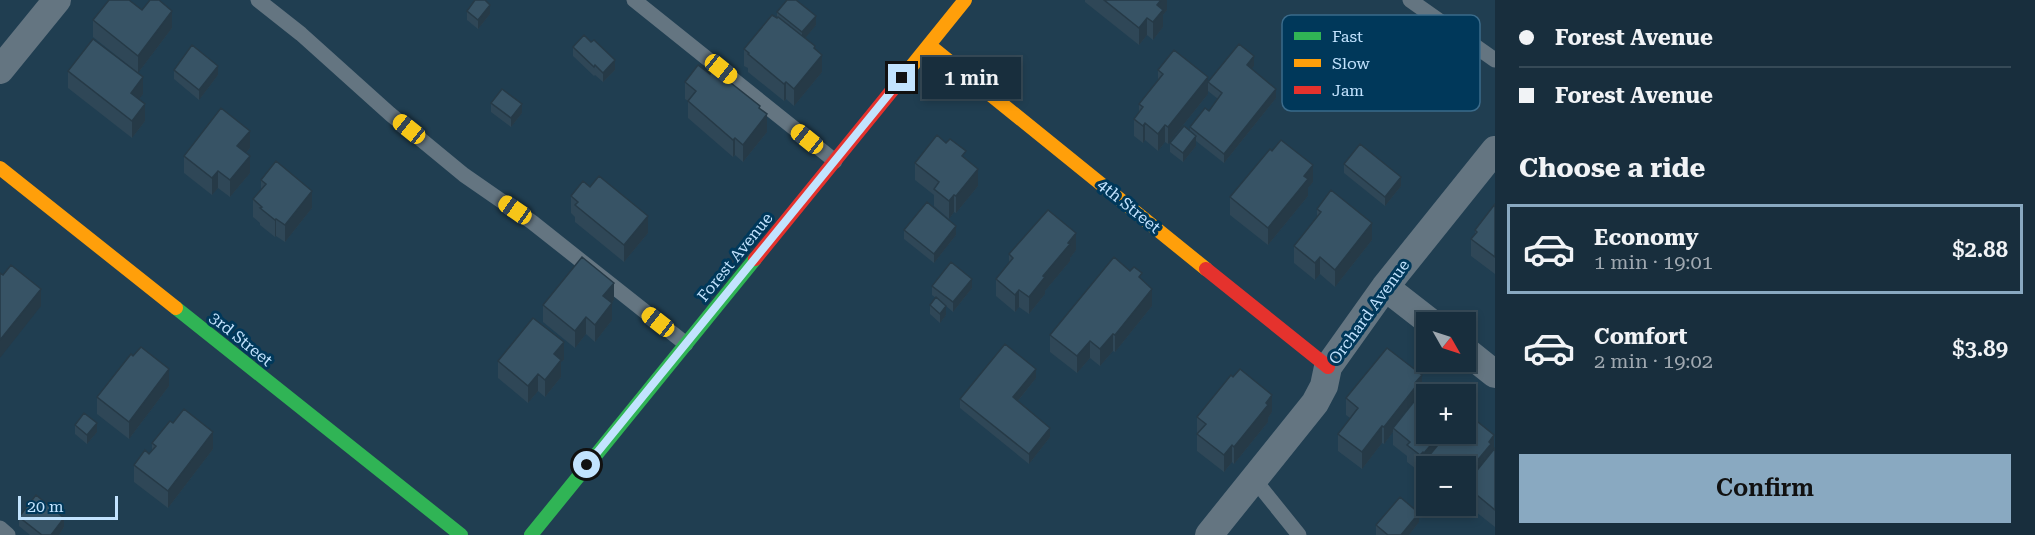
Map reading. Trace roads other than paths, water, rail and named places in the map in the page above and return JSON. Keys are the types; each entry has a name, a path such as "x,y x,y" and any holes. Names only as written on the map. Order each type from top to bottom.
{"street":[{"path":"0,70 57,0"},
{"name":"Forest Avenue","path":"531,535 965,0"},
{"name":"4th Street","path":"929,45 1328,367"},
{"name":"Orchard Avenue","path":"1209,535 1315,403 1324,386 1328,367 1385,286 1495,150"},
{"name":"3rd Street","path":"0,168 461,535"},
{"path":"1385,286 1418,312"},
{"path":"1476,359 1495,374"}],"lane":[{"path":"258,0 301,34 390,114 464,175 532,222 686,344"},
{"path":"634,0 835,161"},
{"path":"1410,0 1431,15"},
{"path":"1480,49 1495,60"},
{"path":"1254,479 1299,535"},
{"path":"0,528 8,535"}]}
